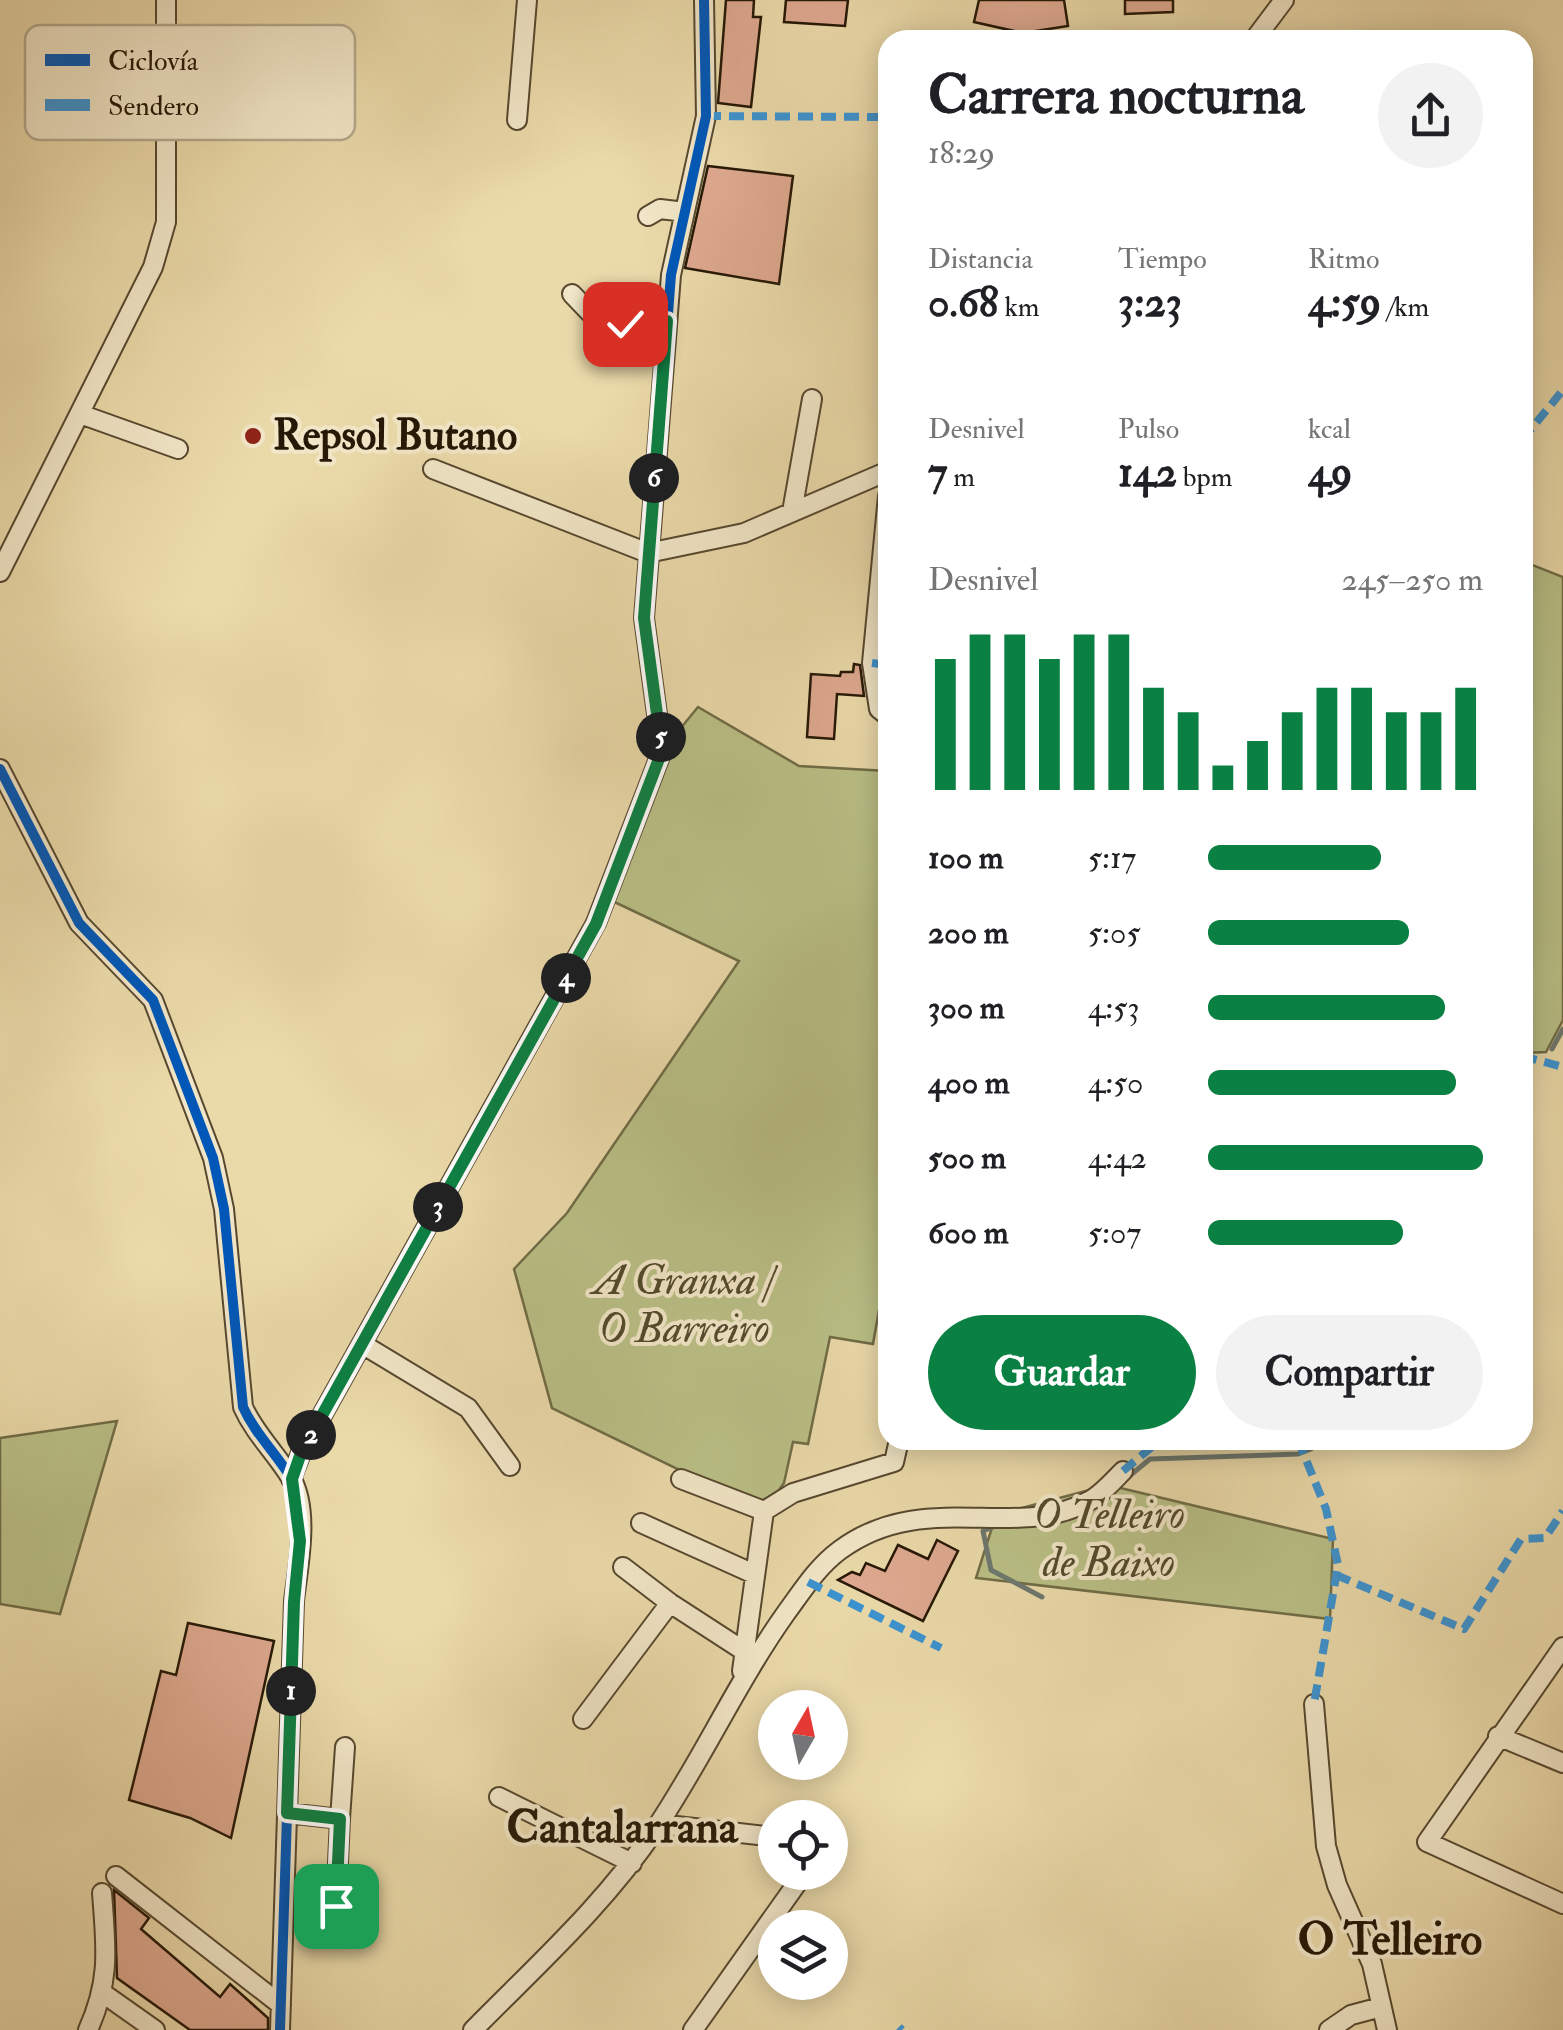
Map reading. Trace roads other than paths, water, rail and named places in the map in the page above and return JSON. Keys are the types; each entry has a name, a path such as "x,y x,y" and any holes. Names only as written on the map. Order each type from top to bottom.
{"street":[{"path":"516,120 526,0"},
{"path":"292,1479 362,1344 596,924 662,751 644,618 671,276 706,116 704,0"},
{"path":"1262,30 1284,0"},
{"path":"0,572 153,267 166,222 166,140"},
{"path":"648,216 660,208 684,212"},
{"path":"572,294 596,318 625,324 667,321"},
{"path":"792,512 812,399"},
{"path":"80,414 178,449"},
{"path":"433,469 648,553 744,532 878,475"},
{"path":"878,600 872,663 878,698"},
{"path":"0,768 80,923 153,1000 213,1158 224,1209 243,1407 253,1430 292,1479 300,1541 294,1602 280,2030"},
{"path":"362,1344 468,1408 510,1466"},
{"path":"742,1676 764,1511 793,1493 894,1462 897,1450"},
{"path":"474,2030 603,1900 632,1863 659,1824 742,1676 817,1569 867,1533 918,1517 1060,1511 1090,1501 1123,1471"},
{"path":"681,1479 764,1511"},
{"path":"641,1523 754,1574"},
{"path":"623,1567 744,1651"},
{"path":"582,1719 670,1603"},
{"path":"1563,1647 1427,1842 1563,1904"},
{"path":"1314,1704 1326,1846 1337,1886 1372,1964 1387,2030"},
{"path":"1498,1736 1563,1764"},
{"path":"336,1906 345,1747"},
{"path":"498,1797 632,1863"},
{"path":"287,1813 340,1819"},
{"path":"659,1824 758,1834"},
{"path":"116,1876 281,2005"},
{"path":"693,2030 792,1890"},
{"path":"88,2030 104,1994 108,1966 102,1893"},
{"path":"104,1994 155,2030"},
{"path":"1328,2030 1352,2015 1381,2008"}],"waterway":[{"path":"1552,1049 1563,1029"},
{"path":"1127,1478 1150,1459 1298,1454 1308,1450"},
{"path":"998,1525 983,1531 991,1570 1042,1597"}],"place":[{"name":"Repsol Butano","path":"253,436"}],"district":[{"name":"Cantalarrana","path":"622,1828"},
{"name":"O Telleiro","path":"1390,1940"}],"park label":[{"name":"A Granxa / O Barreiro","path":"684,1305"},
{"name":"O Telleiro de Baixo","path":"1109,1539"}]}
